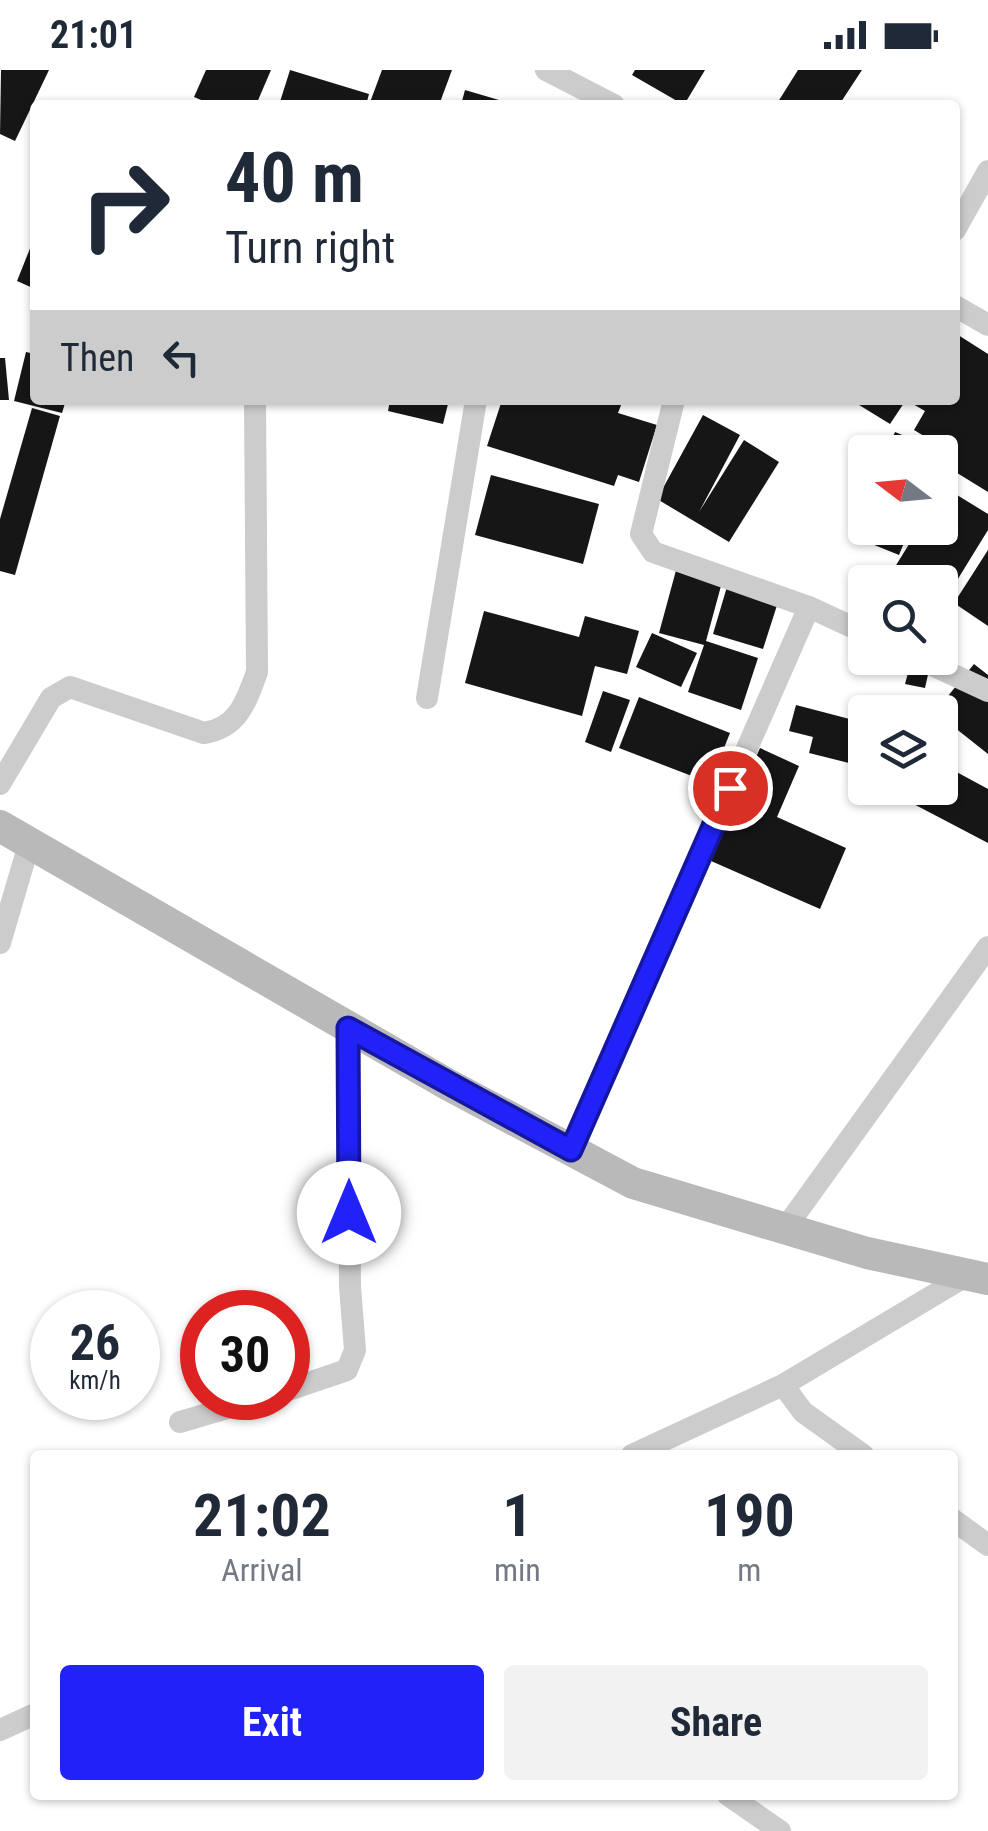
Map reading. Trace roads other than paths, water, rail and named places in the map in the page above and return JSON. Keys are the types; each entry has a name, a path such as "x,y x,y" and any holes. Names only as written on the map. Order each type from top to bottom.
{"main road":[{"path":"0,826 348,1028 633,1183 784,1230 976,1278"}],"street":[{"path":"546,70 570,95"},
{"path":"960,221 988,171"},
{"path":"960,309 988,325"},
{"path":"0,784 51,698 70,688 204,732 223,730 244,708 257,672 256,405"},
{"path":"427,698 475,405"},
{"path":"673,405 641,534 646,544 664,556 809,607 848,625"},
{"path":"571,1150 809,607"},
{"path":"954,675 988,691"},
{"path":"0,943 29,844"},
{"path":"784,1230 988,947"},
{"path":"310,1382 346,1370 355,1350 350,1287 348,1028"},
{"path":"643,1450 783,1386 976,1278"},
{"path":"783,1386 803,1412 856,1450"},
{"path":"180,1422 187,1420"},
{"path":"958,1524 988,1545"},
{"path":"1,1724 30,1715"},
{"path":"735,1800 776,1830"}]}
